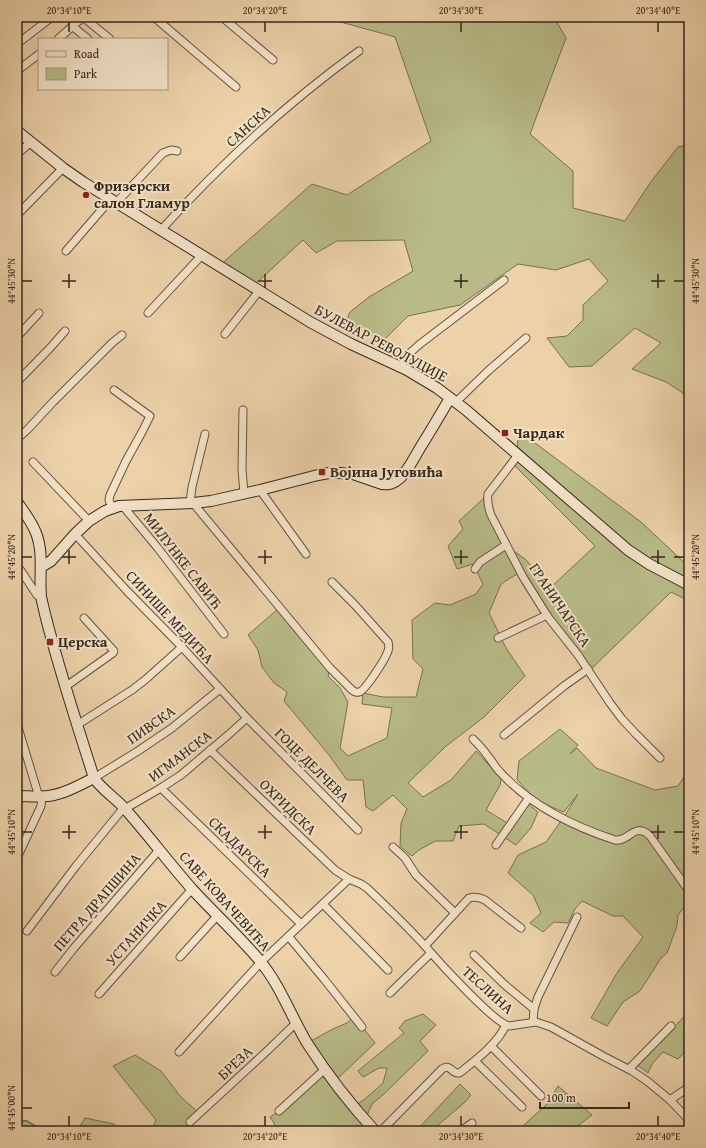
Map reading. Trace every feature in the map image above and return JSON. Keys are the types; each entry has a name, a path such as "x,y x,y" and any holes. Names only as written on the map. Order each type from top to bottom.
{"street":[{"path":"17,44 52,17"},
{"path":"59,38 83,17 109,38"},
{"path":"154,17 236,87"},
{"path":"222,17 273,60"},
{"path":"72,26 87,38"},
{"name":"САНСКА","path":"161,230 184,205 255,135 314,85 359,50"},
{"path":"17,70 38,55"},
{"name":"БУЛЕВАР РЕВОЛУЦИЈЕ","path":"17,132 63,168 259,291 330,333 425,380 453,400 628,550 649,564 689,585"},
{"path":"17,154 30,143"},
{"path":"66,251 163,153 171,150 177,151"},
{"path":"17,215 63,168"},
{"path":"148,313 202,255"},
{"path":"400,367 411,352 420,344 504,280"},
{"path":"225,334 259,291"},
{"path":"17,337 39,313"},
{"path":"17,382 65,331"},
{"path":"17,439 112,343 122,335"},
{"path":"41,567 51,561 89,521 112,508 122,505 211,501 329,473 353,474 382,484 392,484 399,479 413,460 436,423 453,400 526,338"},
{"path":"112,508 109,500 110,495 150,416 114,390"},
{"path":"243,410 242,469 244,493"},
{"path":"205,434 192,487 192,503 330,668 354,692 359,693 364,690 386,657 389,648 388,642 332,582"},
{"name":"ГРАНИЧАРСКА","path":"518,455 492,488 488,494 487,501 506,545 547,615 588,669 610,703 622,719 660,758"},
{"path":"33,462 89,521"},
{"path":"260,490 306,554"},
{"name":"САВЕ КОВАЧЕВИЋА","path":"17,502 36,532 41,567 41,597 65,687 94,778 104,790 125,808 192,889 261,962 276,984 307,1043 352,1107 375,1131"},
{"name":"МИЛУНКЕ САВИЋ","path":"122,505 224,634"},
{"name":"СИНИШЕ МЕДИЋА","path":"75,534 247,718"},
{"path":"475,569 480,562 506,545"},
{"path":"17,565 37,596 41,597"},
{"path":"498,638 547,615"},
{"path":"65,687 113,653 114,650 84,618"},
{"path":"77,724 132,690 182,647"},
{"path":"504,735 564,686 588,669"},
{"name":"ПИВСКА","path":"94,778 172,728 220,689"},
{"name":"ИГМАНСКА","path":"27,931 76,866 118,814 125,808 181,775 247,718"},
{"name":"ГОЦЕ ДЕЛЧЕВА","path":"247,718 358,830"},
{"path":"17,724 40,797 41,806 17,858"},
{"path":"473,739 488,755 500,773 528,799 544,809 565,820 615,840 624,839 632,832 646,832 689,890"},
{"name":"ОХРИДСКА","path":"210,750 323,860 349,879 367,888 425,946"},
{"path":"17,796 40,797 59,794 94,778"},
{"name":"СКАДАРСКА","path":"161,788 302,924"},
{"path":"496,845 528,799"},
{"path":"393,847 405,858 416,875 455,913"},
{"name":"ПЕТРА ДРАПШИНА","path":"55,972 159,850"},
{"path":"179,1052 261,962 349,879"},
{"name":"УСТАНИЧКА","path":"99,994 192,889"},
{"path":"425,946 469,898 473,897 479,897 485,900 521,928"},
{"path":"323,904 388,970"},
{"path":"180,957 218,916"},
{"path":"533,1022 534,1009 538,997 577,917"},
{"path":"289,937 362,1027"},
{"name":"ТЕСЛИНА","path":"425,946 490,1014 499,1021 506,1025 540,1022 551,1027 629,1069 647,1081 670,1100 689,1120"},
{"path":"390,993 431,954"},
{"path":"474,955 522,1001 534,1009"},
{"name":"БРЕЗА","path":"190,1122 296,1023"},
{"path":"381,1131 442,1069 448,1067 455,1072 460,1072 475,1061 491,1046 506,1025"},
{"path":"629,1069 671,1026"},
{"path":"491,1046 541,1096"},
{"path":"475,1061 522,1107"},
{"path":"278,1111 325,1069"},
{"path":"670,1100 689,1087"},
{"path":"462,1131 472,1123"}],"green space":[{"path":"333,17 554,17 566,38 530,134 573,171 573,208 625,221 650,183 678,147 689,145 689,397 666,382 632,369 661,343 635,328 592,366 569,367 547,338 567,336 583,320 583,305 608,281 589,259 556,270 518,264 460,305 408,316 383,341 346,322 350,312 369,297 413,271 404,240 337,241 316,253 303,240 252,287 219,266 312,184 347,195 431,141 395,37 337,21"},
{"path":"519,431 641,522 689,567 689,601 671,592 589,671 520,572 501,584 489,613 506,648 525,676 484,717 445,747 408,783 423,797 451,780 476,751 501,778 500,785 486,810 512,826 528,804 538,812 531,828 516,845 484,824 459,826 453,841 435,841 419,850 412,856 400,846 401,823 407,809 393,795 373,811 366,807 363,780 347,780 329,755 284,701 287,692 274,683 262,667 258,650 248,635 279,608 330,668 328,676 340,688 348,702 340,748 348,756 387,738 392,708 362,704 363,693 383,697 416,697 423,669 413,659 412,620 435,603 450,605 476,594 483,584 473,564 457,569 448,546 463,529 459,521 484,498 508,547 525,559 551,587 595,546 515,466"},
{"path":"560,729 578,745 570,754 577,748 596,768 655,790 678,786 686,774 689,777 689,902 678,915 677,926 667,953 661,958 640,991 623,1002 607,1026 591,1018 617,973 643,937 623,916 613,916 582,901 575,909 568,923 554,922 543,932 530,923 541,913 533,895 508,873 518,855 546,842 578,794 564,812 551,807 532,795 517,779 519,761"},
{"path":"689,1011 689,1047 678,1059 663,1052 652,1064 648,1073 637,1065 658,1045"},
{"path":"423,1014 436,1025 420,1041 428,1051 372,1104 365,1120 375,1131 279,1131 270,1117 279,1111 325,1069 307,1043 347,1023 354,1016 375,1043 334,1082 353,1107 365,1099 383,1083 387,1068 379,1068 363,1077 358,1071 404,1033 399,1028 405,1021"},
{"path":"135,1055 161,1071 180,1096 200,1114 187,1125 191,1131 151,1131 156,1120 113,1066"},
{"path":"460,1084 471,1095 464,1103 431,1131 416,1131"},
{"path":"558,1086 592,1115 571,1131 528,1131 523,1126 547,1104"},
{"path":"85,1118 114,1124 121,1131 77,1131"},
{"path":"27,1121 44,1131 17,1131 17,1122"}],"waterway":[{"path":"17,1121 27,1121 44,1131"}],"place":[{"name":"Фризерски салон Гламур","path":"86,195"},
{"name":"Чардак","path":"505,433"},
{"name":"Војина Југовића","path":"322,472"},
{"name":"Церска","path":"50,642"}]}
